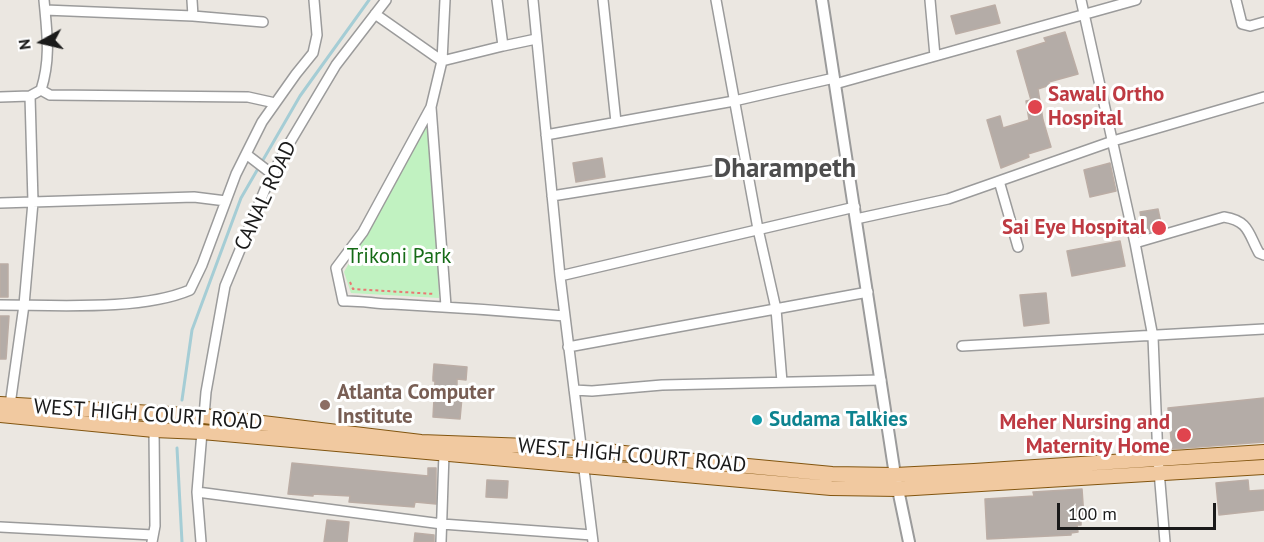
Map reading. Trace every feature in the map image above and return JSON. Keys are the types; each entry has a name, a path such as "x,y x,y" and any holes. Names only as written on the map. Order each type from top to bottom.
{"main road":[{"name":"WEST HIGH COURT ROAD","path":"5,404 204,416 421,442 581,448 832,474 895,475 1264,452"},
{"name":"WEST HIGH COURT ROAD","path":"0,415 831,488 898,489 1264,467"}],"street":[{"path":"192,0 193,16"},
{"path":"0,305 110,304 173,297 190,290 202,265 236,174 262,122 313,53 317,35 314,0"},
{"name":"CANAL ROAD","path":"204,416 206,392 225,286 272,174 336,65 386,0"},
{"path":"445,0 442,62 430,107 363,232 336,268 343,301 360,300 376,304 446,306 565,316"},
{"path":"497,0 502,46"},
{"path":"197,492 442,524 592,538 560,276 532,0"},
{"path":"603,0 616,122"},
{"path":"716,0 758,229 776,309 782,382"},
{"path":"822,0 895,475 909,542"},
{"path":"930,0 935,56"},
{"path":"1081,0 1135,243 1153,337 1158,459 1165,542"},
{"path":"546,135 835,81 935,56 1136,0"},
{"path":"1236,0 1242,24 1245,27 1264,22"},
{"path":"0,97 30,96 41,90 47,72 49,52 44,5 263,22"},
{"path":"375,14 442,62"},
{"path":"442,62 536,39"},
{"path":"41,90 50,95 248,97 275,103"},
{"path":"5,404 24,305 33,202 30,96"},
{"path":"856,219 948,199 1113,141 1264,96"},
{"path":"430,107 446,306"},
{"path":"246,154 272,174"},
{"path":"552,196 746,165"},
{"path":"999,181 1018,247"},
{"path":"0,203 194,197 226,201"},
{"path":"560,276 855,207"},
{"path":"1135,243 1224,217 1238,219 1243,223 1259,253 1264,255"},
{"path":"568,347 868,292"},
{"path":"962,346 1264,329"},
{"path":"574,390 592,391 662,385 881,380"},
{"path":"0,527 152,538 155,526 154,430"},
{"path":"201,542 197,492 202,432"},
{"path":"441,542 444,453"}],"path":[{"path":"347,274 353,289 439,294"}],"green space":[{"name":"Trikoni Park","path":"432,117 439,298 351,293 344,272"}],"building":[{"path":"995,5 1000,23 956,34 951,16"},
{"path":"1065,32 1078,74 1049,82 1050,85 1038,89 1043,120 1051,147 1028,154 1029,157 1001,168 987,120 1000,116 1003,128 1029,120 1026,101 1031,100 1017,51 1046,42 1044,38"},
{"path":"602,158 605,177 576,182 573,163"},
{"path":"1110,163 1116,191 1090,197 1084,170"},
{"path":"1158,209 1162,228 1144,233 1140,212"},
{"path":"1120,241 1125,266 1072,276 1067,251"},
{"path":"0,264 8,264 8,297 0,297"},
{"path":"1046,293 1049,323 1024,326 1020,295"},
{"path":"0,316 9,316 6,359 0,359"},
{"path":"434,364 467,367 466,380 457,379 457,397 462,397 460,419 433,417"},
{"path":"1264,398 1264,442 1172,449 1168,408"},
{"path":"292,463 428,476 428,468 436,468 436,504 415,502 414,507 349,502 350,496 288,494"},
{"path":"487,480 508,481 507,498 486,497"},
{"path":"1248,480 1249,491 1264,490 1264,510 1219,515 1216,483"},
{"path":"1082,489 1084,518 1081,519 1081,525 1077,525 1078,532 1071,533 1071,535 987,539 985,499 1034,496 1033,492"},
{"path":"327,520 349,522 347,542 324,542"},
{"path":"415,533 434,535 434,542 414,542"}],"waterway":[{"path":"182,400 192,330 241,198 300,96 369,0"},
{"path":"177,448 182,542"}],"place":[{"name":"Sawali Ortho Hospital","path":"1035,107"},
{"name":"Sai Eye Hospital","path":"1159,228"},
{"name":"Atlanta Computer Institute","path":"325,405"},
{"name":"Sudama Talkies","path":"757,420"},
{"name":"Meher Nursing and Maternity Home","path":"1184,435"}],"district":[{"name":"Dharampeth","path":"785,169"}]}
